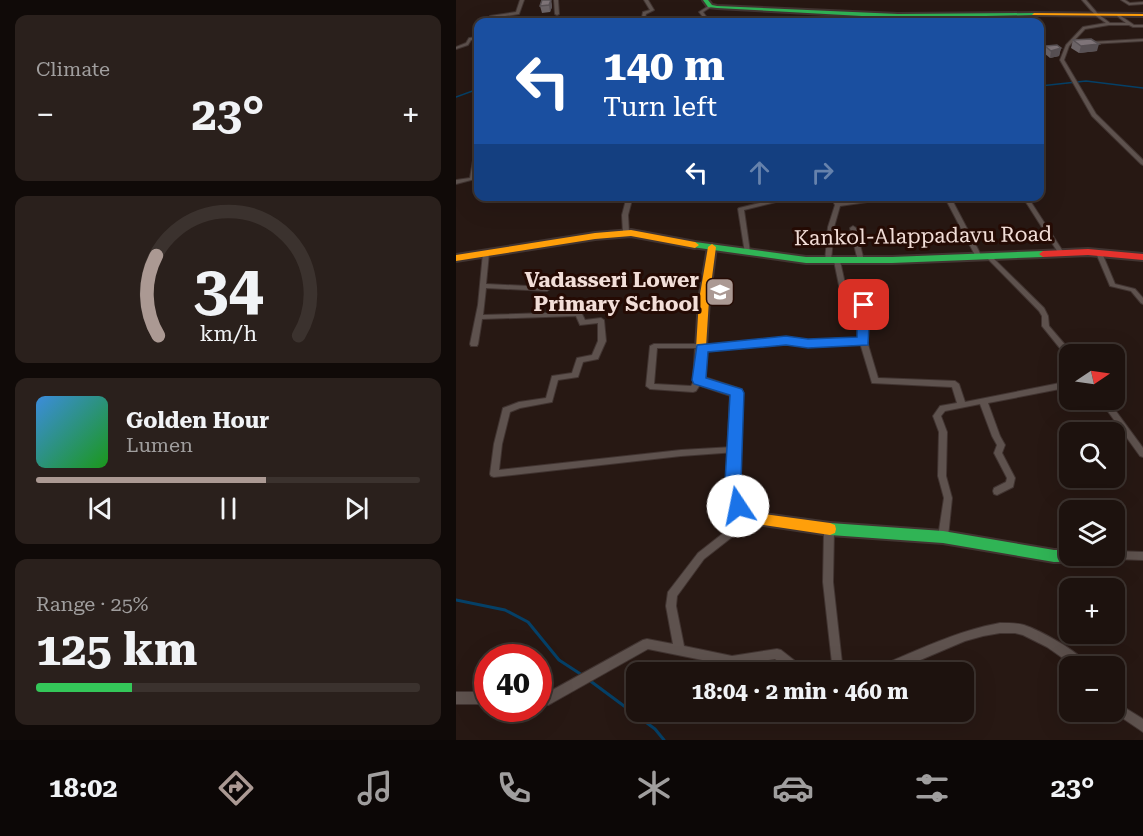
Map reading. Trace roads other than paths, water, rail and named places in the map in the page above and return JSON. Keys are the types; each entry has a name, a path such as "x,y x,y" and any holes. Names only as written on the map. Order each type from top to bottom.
{"street":[{"path":"491,18 518,13 522,0"},
{"path":"556,0 557,14"},
{"path":"643,18 644,13 651,10 646,0"},
{"path":"1084,0 1096,15 1109,24"},
{"path":"1123,0 1129,4 1143,3"},
{"path":"705,18 701,12 707,3 874,18"},
{"path":"930,18 990,13 1143,15"},
{"path":"1118,15 1133,26 1143,26"},
{"path":"1130,24 1109,24 1084,28 1067,46 1062,60 1095,115 1142,162"},
{"path":"456,48 474,38"},
{"path":"1074,40 1091,43 1143,40"},
{"path":"456,182 472,179 474,169"},
{"path":"626,233 625,215 629,201"},
{"path":"747,252 741,209 776,201"},
{"path":"835,201 838,205"},
{"path":"838,205 868,201"},
{"path":"950,201 983,257 1042,310 1046,326 1061,344"},
{"path":"1027,201 1061,253"},
{"path":"838,205 831,227 833,261 843,290 864,293 863,342 875,381 955,384 962,405"},
{"path":"852,228 861,261"},
{"name":"Kankol-Alappadavu Road","path":"456,258 626,233 806,260 861,261 1061,253 1099,253 1143,257"},
{"path":"712,247 704,300 702,347 699,380 693,389 650,386 654,346 702,347 786,340 808,343 863,342"},
{"path":"474,344 486,253"},
{"path":"1099,253 1112,285 1133,290 1143,302"},
{"path":"482,286 547,289"},
{"path":"479,317 579,314 582,323 601,320 602,341 595,357 580,360 575,375 555,378 549,400 519,405 506,410 494,474 681,453 733,450"},
{"path":"680,651 671,606 672,594 701,556 738,527 744,517 733,482 737,393 699,380"},
{"path":"943,537 948,498 942,476 943,432 937,416 943,408 1059,386"},
{"path":"983,401 1001,445 998,453 1011,478 1010,484 996,491"},
{"path":"1111,410 1143,454"},
{"path":"744,517 829,530 943,537 1059,556"},
{"path":"829,530 828,582 837,662"},
{"path":"1125,555 1143,556"},
{"path":"902,662 970,633 1015,628 1054,645 1069,656"},
{"path":"552,697 647,644 732,661 777,654 787,662"},
{"path":"456,698 474,698"},
{"path":"1125,714 1143,726"}],"waterway":[{"path":"1044,86 1086,81 1143,88"},
{"path":"456,97 474,90"},
{"path":"456,600 505,610 528,622 559,660 582,675"},
{"path":"589,680 655,729 664,740"}],"place":[{"name":"Vadasseri Lower Primary School","path":"720,292"}]}
